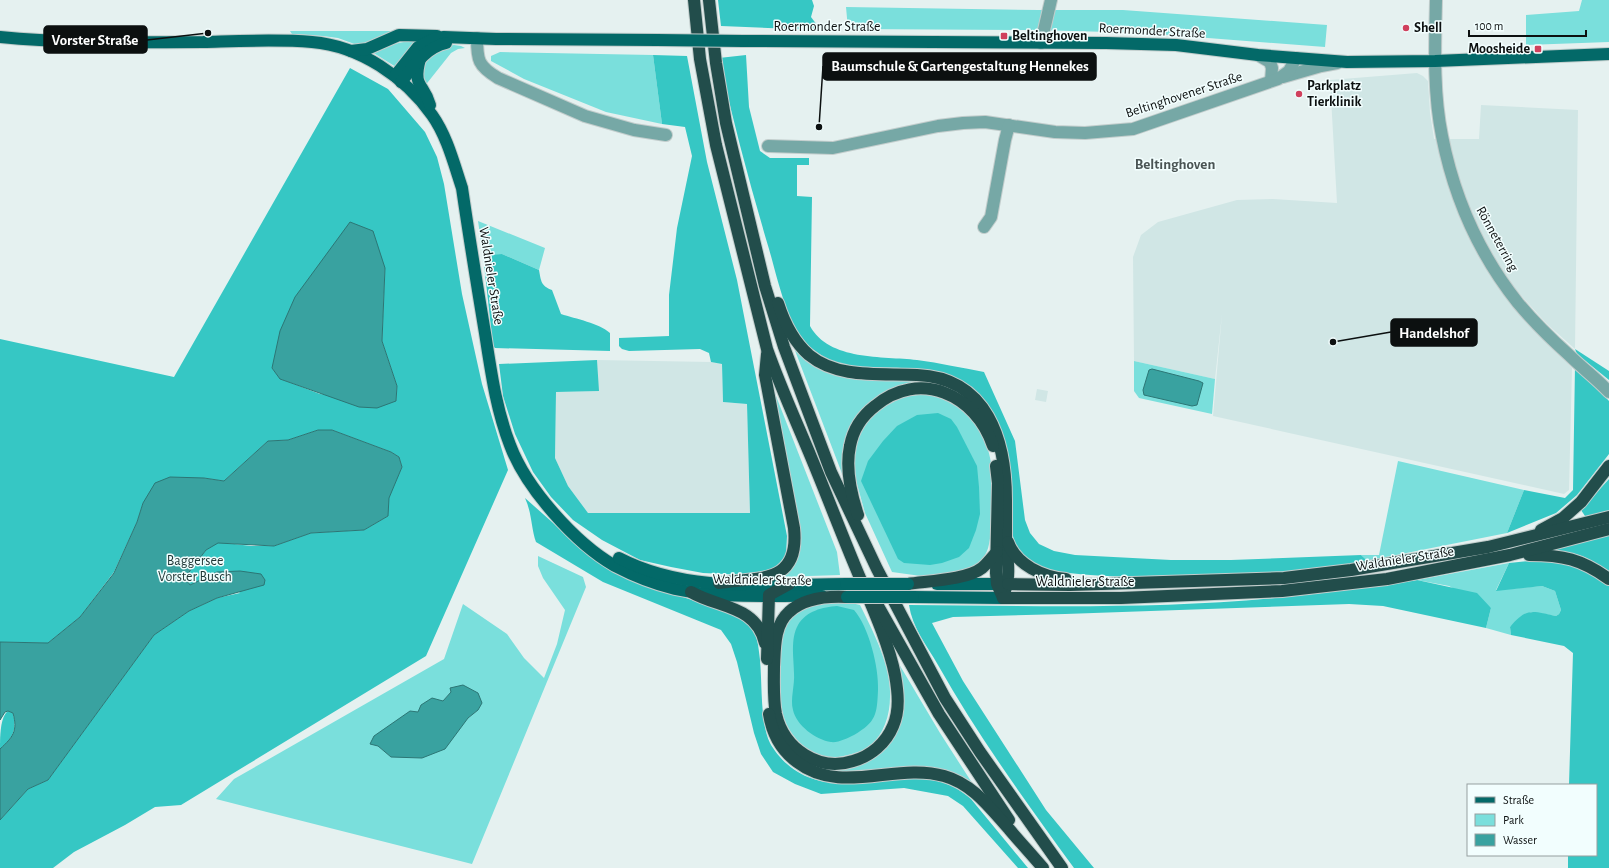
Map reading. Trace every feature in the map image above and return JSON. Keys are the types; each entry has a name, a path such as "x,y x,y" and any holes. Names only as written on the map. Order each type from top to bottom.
{"highway":[{"path":"694,0 700,58 716,145 767,349 779,382 812,458 881,630 895,674 898,702 897,715 893,727 886,738 877,748 864,758 836,764 821,763 806,756 793,747 782,729 776,714 775,705 774,650 779,626 789,611 802,602 809,600 843,597"},
{"path":"709,0 716,63 726,123 756,251 784,347 832,472 877,569 945,698 980,752 1062,868"},
{"path":"756,251 771,282 788,329 797,343 809,355 832,368 849,372 936,377 951,382 973,397 978,403 994,427 1004,460 1006,486 1006,537 1003,598"},
{"path":"719,583 763,579 774,575 788,563 794,546 794,528 765,375 767,349"},
{"path":"877,569 855,505 849,478 848,458 850,445 856,429 867,412 890,395 908,390 930,390 952,396 969,407 984,425 993,448 997,471 997,552 1003,584"},
{"path":"1504,543 1539,531 1563,518 1581,502 1609,466"},
{"name":"Waldnieler Straße","path":"1003,584 1100,584 1284,578 1358,568 1504,543 1609,517"},
{"name":"Waldnieler Straße","path":"1003,598 1122,598 1282,591 1387,579 1510,555 1609,529"},
{"path":"1006,537 1017,558 1029,567 1053,577 1100,584"},
{"path":"908,584 955,578 969,574 982,568 997,552"},
{"path":"850,555 939,714 1040,864"},
{"path":"1510,555 1546,555 1570,558 1583,562 1609,579"},
{"path":"789,584 769,595 767,696 774,734 789,757 804,768 838,778 860,778 909,773 937,775 957,781 980,797 1040,864"},
{"path":"691,592 702,598 741,611 752,619 762,633 767,650"}],"main road":[{"path":"0,37 48,42 100,43 265,40 312,42 349,50 363,51 399,34 444,37"},
{"name":"Roermonder Straße","path":"398,79 418,47 434,39 444,37 1176,45 1258,55 1347,62 1435,61 1609,54"},
{"name":"Roermonder Straße","path":"398,79 420,58 438,46 477,38"},
{"name":"Waldnieler Straße","path":"349,50 373,62 398,79 412,91 433,116 450,152 462,188 497,402 510,446 524,473 536,490 586,546 628,573 659,584 691,592 843,597 1003,598"},
{"path":"420,58 417,81 429,101 433,116"},
{"name":"Waldnieler Straße","path":"572,531 632,565 685,580 719,583 789,584 1003,584"}],"street":[{"path":"1041,43 1051,0"},
{"path":"1435,61 1436,0"},
{"path":"477,38 478,59 481,65 486,71 498,78 585,116 634,130 666,135"},
{"path":"1258,55 1270,62 1275,80"},
{"name":"Beltinghovener Straße","path":"1275,80 1289,71 1296,58"},
{"name":"Rönneterring","path":"1435,61 1437,101 1442,136 1455,188 1470,226 1492,265 1518,303 1569,355 1609,392"},
{"name":"Beltinghovener Straße","path":"768,146 833,148 957,123 985,122 1055,132 1085,133 1133,129 1275,80 1321,66 1347,62"},
{"path":"984,227 991,217 1009,125"}],"shaded area":[{"path":"1417,73 1428,81 1430,113 1434,139 1479,139 1481,105 1578,110 1575,349 1547,324 1504,277 1518,309 1572,368 1569,490 1564,494 1213,416 1222,314 1215,379 1134,361 1133,257 1141,235 1158,222 1237,200 1273,199 1337,203 1330,80"},
{"path":"597,360 711,362 722,364 723,402 747,404 750,513 588,513 568,486 555,458 556,392 598,391"},
{"path":"1037,389 1048,391 1046,402 1035,400"}],"green space":[{"path":"718,0 812,0 814,6 811,17 817,25 817,30 721,26"},
{"path":"1582,0 1609,0 1609,42 1526,45 1526,15 1579,11"},
{"path":"846,7 1123,10 1327,25 1325,47 1144,33 1037,30 848,29"},
{"path":"290,31 412,31 360,46 338,38 292,34"},
{"path":"418,39 396,67 372,52 394,44"},
{"path":"454,45 465,48 458,49 451,53 424,87 421,81 426,60 446,46"},
{"path":"500,52 653,55 662,124 606,112 524,79 491,61 491,56"},
{"path":"653,55 687,56 707,162 737,280 787,536 786,555 774,570 747,575 703,573 640,560 602,540 573,520 551,497 533,472 515,434 503,396 499,364 597,360 599,391 556,392 555,458 568,486 588,513 750,513 747,404 723,402 722,364 711,362 709,353 700,349 629,351 622,349 619,346 619,338 669,336 669,295 677,228 692,156 685,127 662,124"},
{"path":"746,55 749,107 760,151 770,158 809,158 809,165 797,165 797,196 812,197 810,326 819,337 830,346 858,355 926,361 984,372 1015,441 1025,520 1030,533 1039,544 1054,551 1075,555 1171,560 1231,560 1361,555 1367,561 1340,566 1285,572 1229,575 1098,576 1049,571 1038,567 1024,558 1015,544 1012,529 1007,454 1001,430 981,398 954,377 939,372 906,368 871,368 839,363 814,350 796,330 786,308 778,283 742,154 719,58"},
{"name":"Baggersee Vorster Busch","path":"350,68 388,89 425,132 437,157 444,184 462,294 482,384 508,470 426,656 181,805 155,807 74,852 53,868 0,868 0,820 28,789 48,780 154,635 189,611 217,598 240,593 217,572 190,585 186,576 206,550 218,542 251,546 274,546 311,533 364,530 388,516 388,498 402,467 399,457 391,452 332,430 318,430 288,440 268,441 224,481 204,478 143,503 137,522 114,572 80,617 48,643 0,642 0,339 174,377","holes":["385,268 382,341 397,386 396,401 320,394 281,379 272,368"]},
{"path":"478,221 545,248 539,270 502,254 483,255"},
{"path":"502,254 539,270 542,283 552,290 561,314 594,324 610,333 610,351 495,348 493,346 483,255"},
{"path":"791,340 811,361 943,384 960,392 963,399 904,387 846,437 843,452 846,484"},
{"path":"1575,349 1609,371 1609,380 1577,354"},
{"path":"1134,361 1215,379 1212,414 1139,398 1134,391"},
{"path":"1575,366 1609,401 1609,454 1577,495 1556,513 1507,533 1524,490 1565,498 1573,490"},
{"path":"769,378 837,552 840,575 779,577 796,555"},
{"path":"928,394 956,404 973,417 980,428 988,448 992,471 991,534 987,551 978,565 974,568 936,576 921,576 892,572 865,513 854,473 855,448 862,430 873,412 894,399"},
{"path":"938,413 951,419 957,427 977,466 980,514 969,548 959,557 942,563 930,565 904,563 898,559 861,481 868,461 883,441 897,426 917,415"},
{"path":"1398,461 1524,490 1507,533 1366,561 1361,555 1379,555"},
{"path":"1609,479 1609,513 1603,515 1585,516 1581,510"},
{"path":"525,498 588,554 626,578 737,615 748,623 755,634 758,645 764,723 767,734 773,748 787,764 800,773 814,779 844,784 924,779 939,781 949,785 971,799 1028,868 1018,868 963,806 948,796 904,788 821,794 795,784 773,772 761,754 754,733 737,662 731,644 721,630 603,582 536,542 529,509"},
{"path":"1609,534 1609,573 1587,558 1573,553 1546,550"},
{"path":"538,556 583,577 586,587 472,864 216,799 234,779 444,659 463,604 507,634 524,658 544,678 557,644 565,610 543,578 538,566","holes":["451,692 478,710 468,718 391,757 378,746 418,712 443,701"]},
{"path":"1537,560 1579,565 1609,586 1609,868 1568,868 1568,856 1597,856 1597,784 1569,784 1573,653 1564,646 1511,635 1510,627 1526,613 1535,612 1556,616 1561,610 1555,591 1542,586 1496,591 1509,563"},
{"path":"1509,563 1496,590 1542,586 1555,591 1561,610 1559,614 1556,616 1531,612 1510,627 1511,635 1486,628 1491,608 1449,586 1417,580"},
{"path":"1417,580 1477,593 1491,608 1486,628 1383,606 1349,604 953,617 932,623 963,681 1046,810 1094,868 1074,868 1020,793 969,717 925,643 913,621 909,605 1102,606 1199,603 1310,594"},
{"path":"847,602 860,605 876,638 888,674 890,704 885,724 879,736 870,746 856,753 830,758 818,755 806,748 796,739 789,729 782,712 780,701 778,678 779,657 783,634 794,614 801,609 810,606"},
{"path":"837,606 854,610 864,627 875,660 878,690 876,712 871,722 854,735 837,742 831,742 825,741 813,735 802,726 795,716 792,706 794,678 793,649 794,636 801,620 815,611 826,607"},
{"path":"893,654 940,733 976,789 960,778 832,774 780,734 830,768 893,735"},
{"path":"8,711 13,713 14,729 11,737 0,749 2,722"}],"water":[{"path":"350,222 373,231 385,268 382,341 397,386 396,401 377,408 359,407 280,379 272,368 280,331 295,297"},
{"path":"1152,369 1203,383 1197,405 1192,406 1144,395 1143,390 1149,370"},
{"path":"318,430 332,430 391,452 399,457 402,467 389,498 388,516 364,530 311,533 274,546 218,543 206,550 186,576 190,585 217,572 240,571 261,574 265,580 264,585 217,598 189,611 154,635 48,780 28,789 0,820 0,749 11,737 15,729 15,725 13,713 8,711 5,712 0,720 0,642 48,643 80,617 114,573 137,522 143,503 155,483 170,477 204,478 224,481 268,441 288,440"},
{"path":"463,685 478,693 482,703 478,710 468,718 445,749 422,758 391,757 378,746 370,744 374,736 410,711 418,712 421,705 432,698 443,701 451,692 450,688"}],"place":[{"name":"Shell","path":"1406,28"},
{"name":"Vorster Straße","path":"208,33"},
{"name":"Beltinghoven","path":"1004,36"},
{"name":"Moosheide","path":"1538,49"},
{"name":"Parkplatz Tierklinik","path":"1299,94"},
{"name":"Baumschule & Gartengestaltung Hennekes","path":"819,127"},
{"name":"Handelshof","path":"1333,342"}],"district":[{"name":"Beltinghoven","path":"1175,164"}]}
